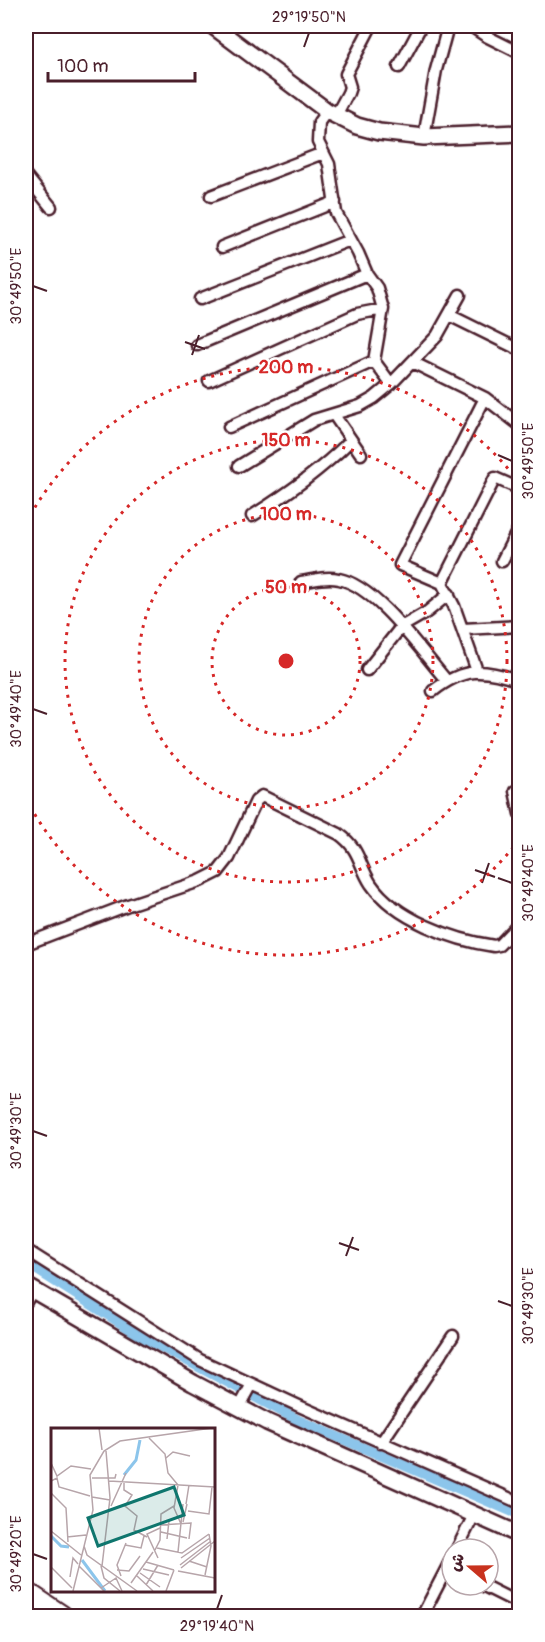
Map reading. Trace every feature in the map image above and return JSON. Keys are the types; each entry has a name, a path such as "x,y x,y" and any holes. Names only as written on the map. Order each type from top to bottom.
{"highway":[{"path":"26,1593 62,1617"}],"street":[{"path":"213,26 331,114 368,130 424,137 519,133"},
{"path":"371,26 346,74 350,87 348,93 331,114 319,122 317,131 318,142 331,171 338,220 358,253 366,274 377,288 383,309 374,361 391,384"},
{"path":"399,67 421,26"},
{"path":"424,137 436,70 448,26"},
{"path":"471,26 519,53"},
{"path":"211,196 323,153"},
{"path":"26,176 51,207"},
{"path":"222,247 335,202"},
{"path":"200,299 350,240"},
{"path":"196,345 366,274"},
{"path":"239,466 314,420 360,406 374,398 391,384 437,336 460,295"},
{"path":"209,381 357,314 383,309"},
{"path":"449,315 519,350"},
{"path":"228,428 374,361"},
{"path":"412,362 485,398 519,425"},
{"path":"477,671 463,628 442,583 400,565 485,398"},
{"path":"334,415 361,454"},
{"path":"252,516 308,479 351,440"},
{"path":"442,583 495,478 519,489"},
{"path":"502,561 519,526"},
{"path":"301,582 337,578 353,583 375,599 446,680"},
{"path":"367,670 401,627 427,612 449,594"},
{"path":"463,628 519,626"},
{"path":"433,691 446,680 477,671 494,673 519,681"},
{"path":"515,791 519,814"},
{"path":"26,944 128,905 200,881 218,872 226,862 256,801 262,796 349,841 358,854 367,877 380,894 399,910 431,927 454,937 494,946 499,945 519,923"},
{"path":"26,1250 180,1349 246,1396 381,1443 519,1503"},
{"path":"28,1293 246,1396 474,1515 519,1535"},
{"path":"381,1443 453,1336"},
{"path":"463,1537 474,1515"},
{"path":"422,1617 440,1584"},
{"path":"500,1594 519,1604"}],"waterway":[{"path":"26,1263 141,1336 298,1420 520,1515"}]}
